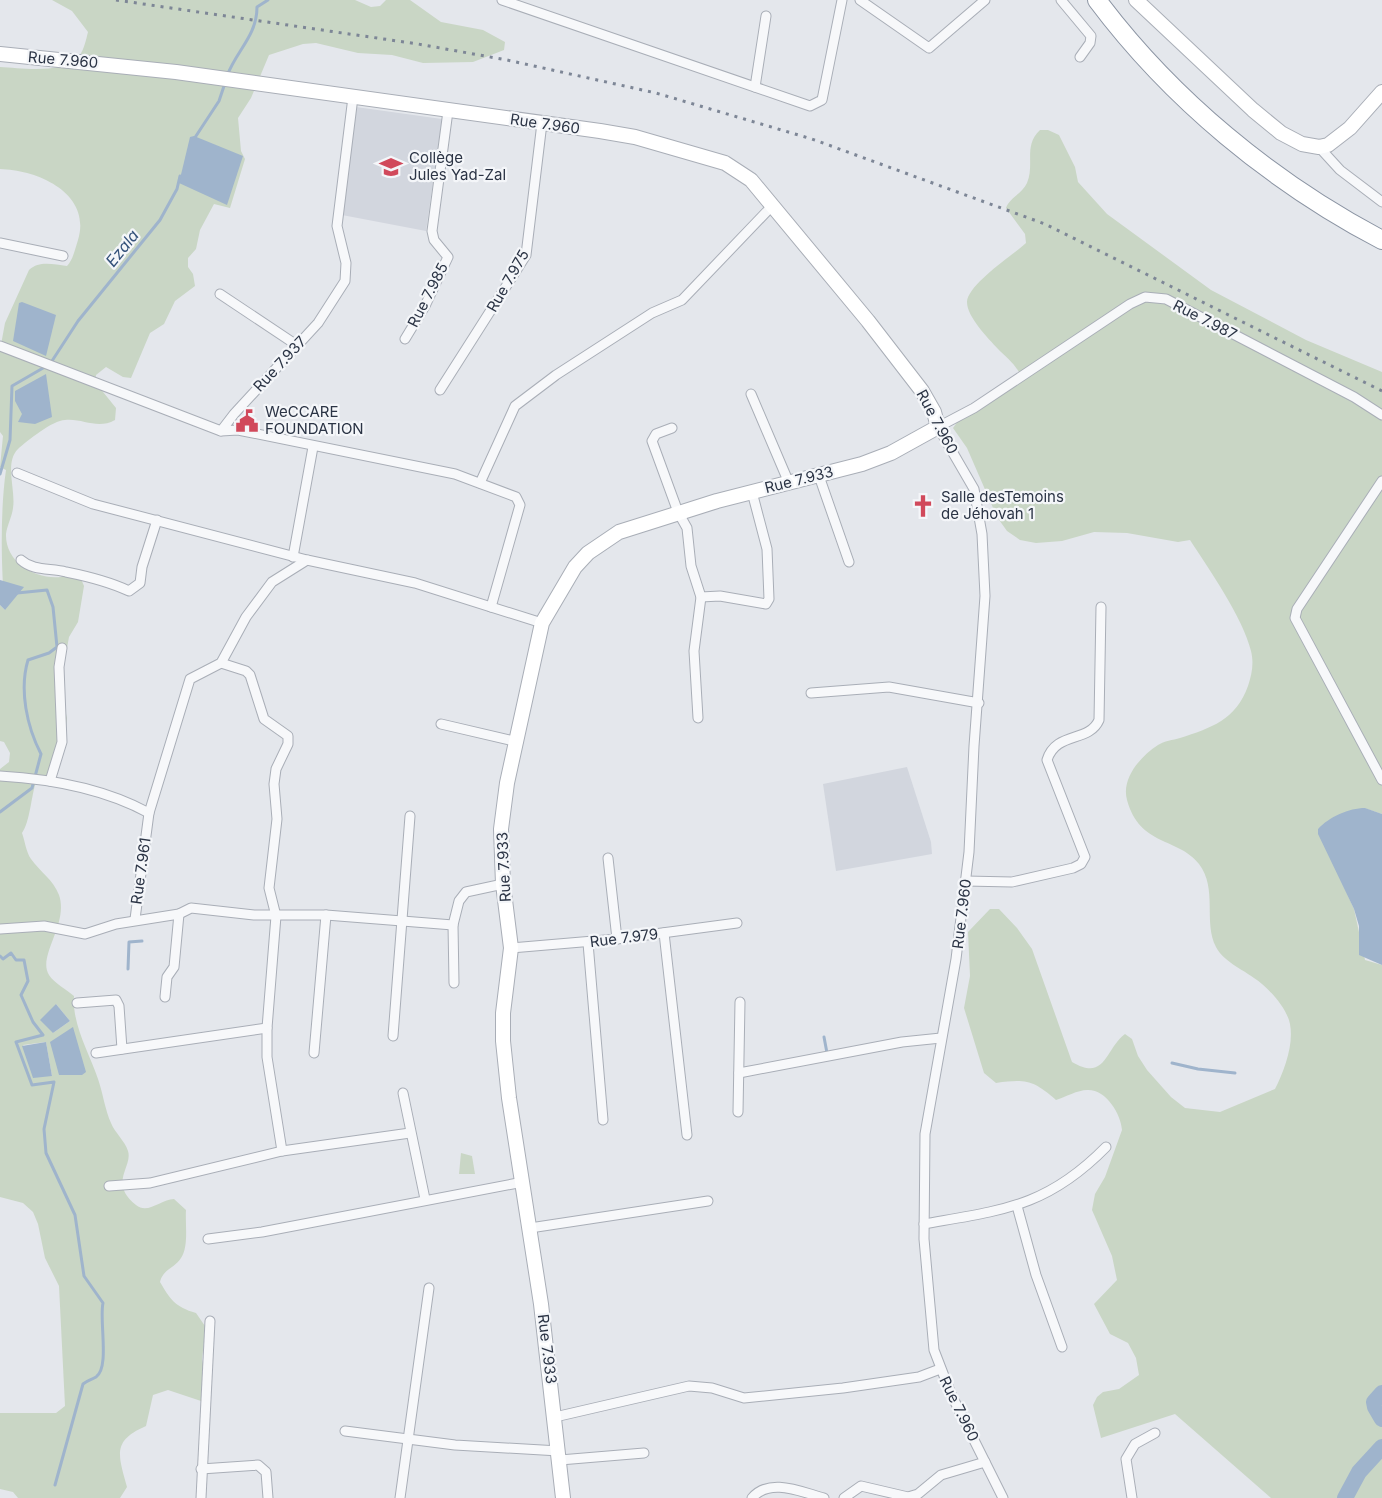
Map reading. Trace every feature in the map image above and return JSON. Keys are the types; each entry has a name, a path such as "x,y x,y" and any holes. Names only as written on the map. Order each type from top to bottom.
{"highway":[{"path":"1097,0 1160,74 1235,142 1320,204 1382,240"}],"street":[{"path":"502,0 810,106 822,100 842,0"},
{"path":"860,0 929,48 985,0"},
{"path":"1061,0 1091,36 1090,43 1080,57"},
{"path":"1138,0 1281,133 1302,144 1319,147 1340,137 1382,92"},
{"path":"755,87 766,15"},
{"name":"Rue 7.960","path":"0,54 139,67 636,137 725,163 751,180 868,321 922,391 931,406 938,427 974,489 980,516 986,596 966,881 956,959 925,1134 924,1224 929,1311 934,1350 940,1369 1003,1498"},
{"name":"Rue 7.937","path":"221,431 318,323 345,281 346,263 337,226 353,97"},
{"name":"Rue 7.985","path":"405,339 425,306 448,257 434,240 432,231 448,111"},
{"name":"Rue 7.975","path":"440,390 526,255 542,123"},
{"path":"1319,147 1340,170 1382,202"},
{"path":"480,483 515,405 556,375 652,313 682,300 772,207"},
{"path":"0,243 63,256"},
{"path":"220,294 298,346"},
{"name":"Rue 7.987","path":"938,427 974,408 1130,304 1145,297 1166,299 1354,397 1382,414"},
{"path":"0,346 221,431 238,430 455,474 507,492 516,497 520,505 491,607"},
{"path":"751,394 789,483"},
{"name":"Rue 7.933","path":"563,1498 555,1417 530,1228 509,1098 503,1041 503,1013 511,948 503,884 501,829 542,623 565,580 588,553 619,532 678,512 819,476 891,453 938,427"},
{"path":"672,428 656,434 652,441 678,512 687,528 691,566 701,597 694,651 698,718"},
{"path":"293,557 313,447"},
{"path":"17,472 93,504 293,557 415,583 542,623"},
{"path":"819,476 849,562"},
{"path":"1382,481 1297,609 1295,618 1382,780"},
{"path":"701,597 720,596 766,604 769,599 767,549 752,492"},
{"path":"21,560 26,565 64,571 117,585 129,591 140,583 142,567 157,520"},
{"path":"282,1151 267,1057 267,1028 276,916 269,888 277,819 274,784 276,769 288,744 288,736 264,719 250,675 246,671 221,663 246,617 272,582 307,560"},
{"path":"966,881 1012,882 1073,868 1081,864 1085,857 1047,760 1050,750 1058,743 1090,731 1099,720 1101,607"},
{"path":"50,781 62,742 59,667 62,648"},
{"name":"Rue 7.961","path":"221,663 190,679 177,716 149,813 135,919 178,914 191,908 276,916 326,915 403,919 453,925"},
{"path":"812,693 889,687 979,703"},
{"path":"441,724 518,742"},
{"path":"0,776 34,778 83,786 123,799 149,813"},
{"path":"393,1036 410,816"},
{"path":"608,858 617,939"},
{"path":"454,983 453,925 459,901 466,892 503,884"},
{"path":"165,997 168,977 174,967 178,914"},
{"path":"314,1053 326,915"},
{"path":"0,929 44,926 85,933 135,919"},
{"name":"Rue 7.979","path":"511,948 617,939 737,923"},
{"path":"664,933 687,1135"},
{"path":"588,942 603,1120"},
{"path":"77,1004 116,1000 119,1006 122,1049"},
{"path":"738,1112 740,1002"},
{"path":"96,1053 267,1028"},
{"path":"739,1073 902,1042 941,1038"},
{"path":"403,1093 425,1198"},
{"path":"109,1186 150,1183 282,1151 410,1132"},
{"path":"924,1224 1017,1206 1071,1178 1106,1147"},
{"path":"208,1239 262,1232 425,1198 461,1195 523,1182"},
{"path":"530,1228 708,1201"},
{"path":"1017,1206 1036,1275 1062,1347"},
{"path":"400,1498 429,1288"},
{"path":"201,1498 210,1321"},
{"path":"555,1417 688,1386 712,1388 744,1398 919,1377 940,1369"},
{"path":"345,1431 560,1456 644,1453"},
{"path":"1132,1498 1126,1459 1135,1444 1155,1433"},
{"path":"844,1498 861,1486 908,1497 918,1494 941,1475 985,1462"},
{"path":"201,1469 258,1465 266,1472 268,1498"},
{"path":"752,1498 765,1488 777,1487 824,1498"}],"shaded area":[{"name":"Collège Jules Yad-Zal","path":"356,107 442,119 426,231 342,215"},
{"path":"907,767 931,842 932,854 836,871 823,784"}],"green space":[{"path":"52,0 355,0 371,7 380,6 386,0 410,0 441,22 483,30 505,42 504,50 473,62 423,63 392,55 358,53 316,43 303,44 269,55 251,98 238,118 241,151 245,159 230,208 214,204 200,230 196,249 188,258 188,267 193,274 195,286 175,301 164,324 150,333 131,378 123,377 106,367 96,375 95,382 116,408 115,420 102,424 72,420 60,421 34,436 14,455 11,469 14,501 6,534 11,553 24,568 42,576 61,577 73,569 79,574 84,586 78,622 69,637 63,670 62,697 67,718 63,751 50,777 36,782 27,822 22,833 29,856 53,884 59,895 61,906 46,967 51,978 74,996 78,1028 98,1079 109,1118 128,1151 129,1157 122,1182 128,1197 141,1208 174,1199 186,1210 186,1241 183,1253 164,1274 160,1282 174,1302 196,1313 205,1326 202,1359 205,1376 201,1401 168,1390 153,1395 146,1426 127,1437 120,1450 121,1466 127,1487 120,1498 18,1498 13,1492 0,1489 0,1413 56,1413 65,1406 59,1286 45,1258 38,1224 33,1212 23,1203 0,1197 0,769 9,762 10,753 4,742 0,741 0,605 5,610 2,540 6,470 0,467 3,436 0,432 0,350 5,323 29,270 42,264 67,266 75,251 80,224 77,210 70,198 59,188 31,174 0,169 0,67 42,69 73,61 80,55 88,32 72,11","holes":["56,1004 70,1021 53,1033","46,1042 52,1076 43,1076 23,1045"]},
{"path":"1040,130 1048,130 1059,135 1075,167 1078,182 1107,214 1211,290 1306,340 1382,372 1382,814 1364,808 1318,829 1354,909 1365,960 1382,965 1382,1498 1271,1498 1175,1414 1101,1438 1093,1405 1097,1397 1103,1392 1119,1389 1139,1375 1136,1358 1128,1343 1110,1334 1094,1304 1117,1280 1112,1256 1092,1210 1095,1194 1105,1177 1122,1130 1119,1117 1106,1098 1094,1091 1080,1091 1056,1100 1029,1082 996,1083 984,1073 964,1008 970,976 968,932 990,909 999,909 1032,949 1072,1062 1083,1067 1098,1066 1125,1034 1132,1039 1138,1056 1147,1070 1171,1097 1185,1108 1220,1112 1275,1089 1285,1066 1291,1040 1288,1018 1276,998 1259,982 1228,961 1216,947 1212,937 1208,884 1199,864 1181,849 1160,840 1141,826 1133,815 1127,800 1127,784 1130,776 1145,755 1160,744 1221,721 1237,707 1243,698 1251,677 1252,655 1247,638 1233,609 1190,540 1178,542 1127,533 1094,532 1062,541 1036,543 1020,540 1007,531 997,517 967,448 953,428 958,421 1023,381 1016,367 974,321 967,302 975,287 992,270 1026,243 1025,234 1006,208 1027,183 1032,142"},
{"path":"461,1153 472,1156 475,1174 459,1174"}],"water":[{"path":"194,136 243,156 227,205 179,183 190,137"},
{"path":"22,302 56,315 46,356 13,341 19,303"},
{"path":"46,374 52,417 35,424 18,422 22,414 15,401 15,391"},
{"path":"0,580 24,587 5,610 0,605"},
{"path":"1365,808 1382,814 1382,965 1359,955 1359,926 1354,909 1318,834 1318,829 1333,817 1346,811"},
{"path":"56,1004 70,1021 53,1033 40,1020"},
{"path":"73,1027 86,1072 82,1075 59,1075 50,1042"},
{"path":"46,1042 52,1076 33,1078 22,1046"}],"waterway":[{"name":"Ezala","path":"227,76 254,26 257,7 268,0"},
{"name":"Ezala","path":"194,139 219,101 225,83"},
{"name":"Ezala","path":"0,474 10,440 12,386 50,364 78,321 160,220 177,189 180,176"},
{"name":"Ezala","path":"0,812 32,788 41,754 28,720 24,696 28,660 49,653 57,647 53,607 47,590 17,593"},
{"path":"128,969 129,942 142,941"},
{"path":"0,956 3,959 11,953 16,960 24,960 28,981 21,995 33,1022 43,1035 16,1042 32,1085 54,1082 44,1129 46,1153 75,1215 84,1276 103,1303 103,1354 100,1372 83,1384 55,1485"},
{"path":"824,1037 827,1053"},
{"path":"1172,1063 1198,1069 1235,1073"},
{"path":"1382,1393 1374,1402 1382,1419"},
{"path":"1345,1498 1359,1472 1382,1447"}],"railway":[{"path":"116,0 418,44 507,60 656,93 812,139 1045,224 1382,391"}],"place":[{"name":"Collège Jules Yad-Zal","path":"391,167"},
{"name":"WeCCARE FOUNDATION","path":"247,421"},
{"name":"Salle desTemoins de Jéhovah 1","path":"923,506"}]}
